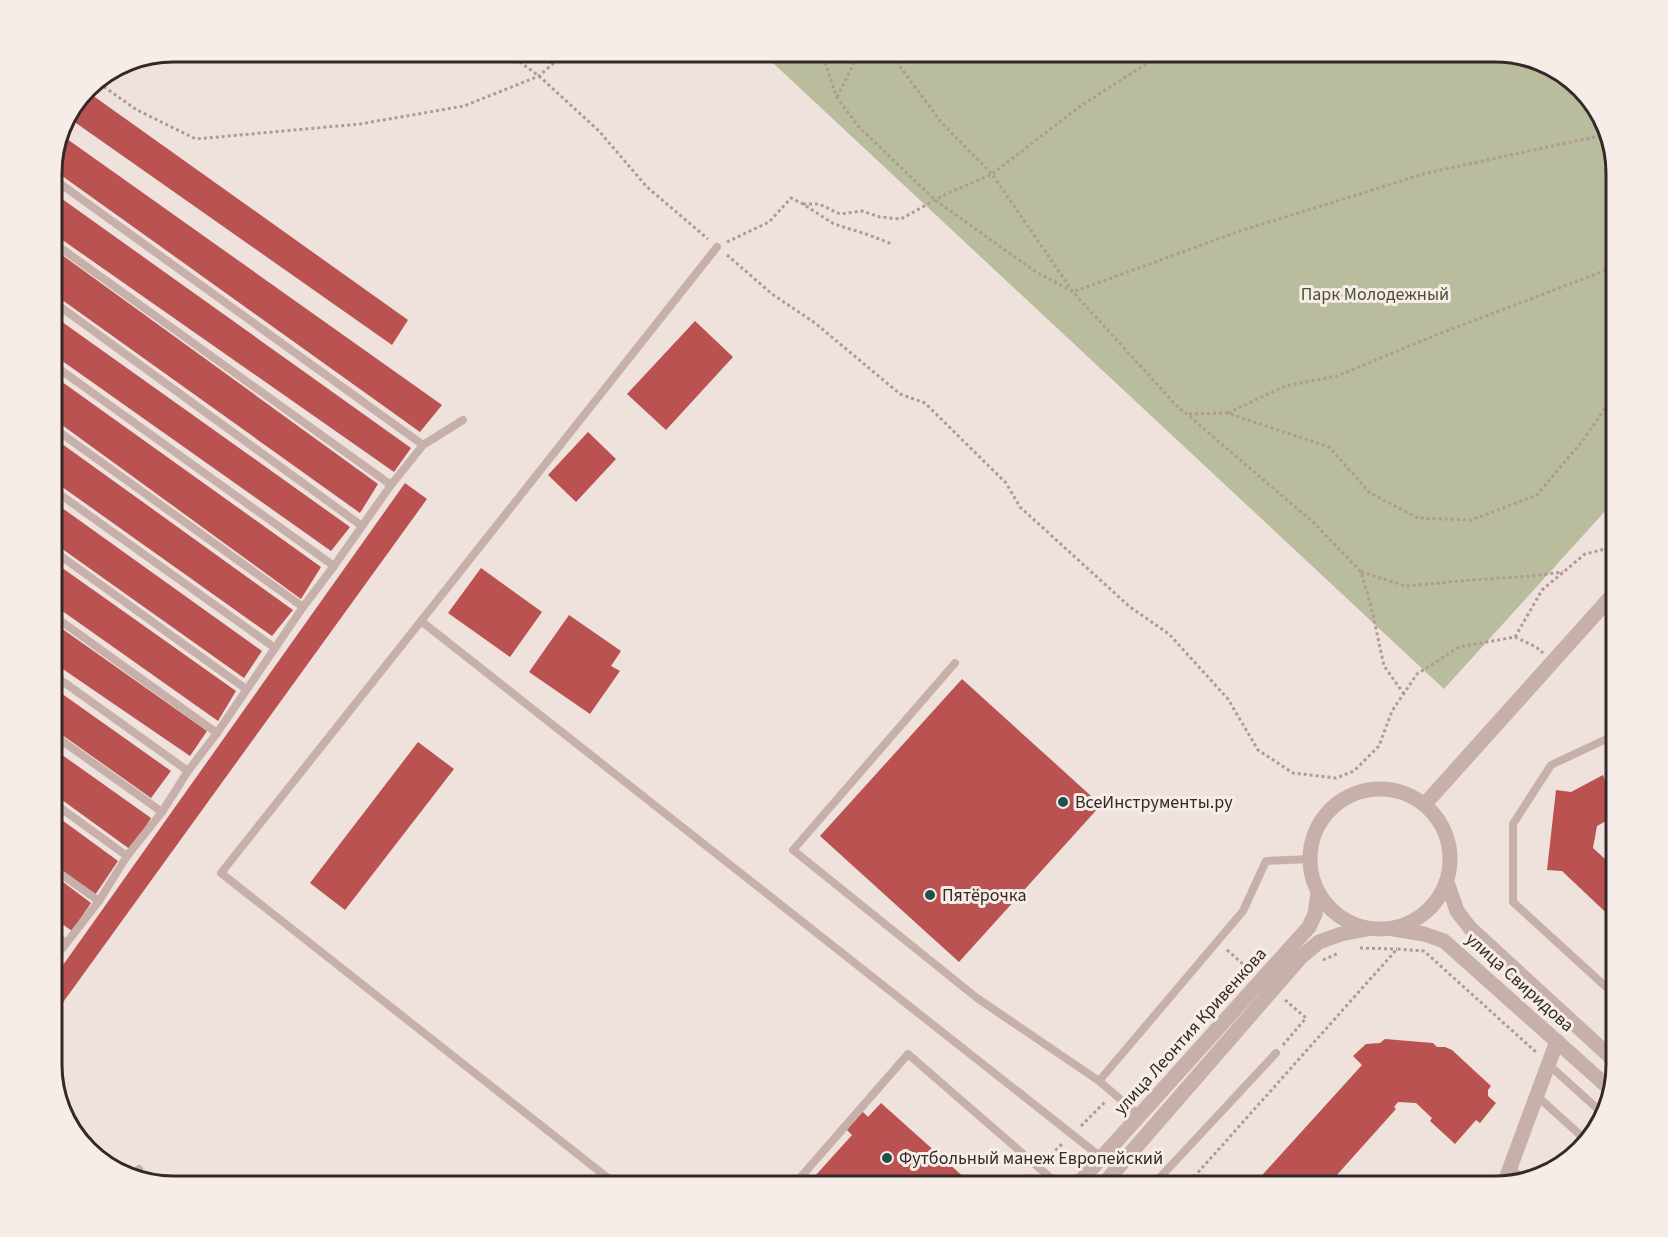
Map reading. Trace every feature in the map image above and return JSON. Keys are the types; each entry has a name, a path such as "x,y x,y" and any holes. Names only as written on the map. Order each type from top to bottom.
{"street":[{"path":"1425,804 1606,602"},
{"path":"1375,789 1404,792 1425,804 1438,817 1448,836 1452,865 1448,885 1422,914 1394,929 1367,929 1346,921 1329,910 1318,893 1310,870 1312,840 1324,817 1345,798 1375,789"},
{"name":"улица Свиридова","path":"1448,885 1456,911 1470,928 1606,1053"},
{"name":"улица Леонтия Кривенкова","path":"1085,1176 1309,927 1318,893"},
{"name":"улица Леонтия Кривенкова","path":"1111,1176 1301,957 1319,942 1341,934 1367,929"},
{"name":"улица Свиридова","path":"1394,929 1424,934 1444,941 1605,1084"},
{"path":"1507,1175 1557,1041"}],"lane":[{"path":"62,185 423,445"},
{"path":"605,1176 221,873 717,247"},
{"path":"62,250 391,485"},
{"path":"62,308 362,526"},
{"path":"62,371 334,566"},
{"path":"62,948 99,901 128,856 162,812 188,771 391,485 423,445 463,420"},
{"path":"62,434 303,607"},
{"path":"62,496 275,648"},
{"path":"62,557 246,689"},
{"path":"421,621 1102,1158"},
{"path":"62,622 217,733"},
{"path":"955,663 793,850 977,998 1099,1081 1140,1116"},
{"path":"62,681 188,771"},
{"path":"1606,739 1551,765 1513,824 1513,902 1606,987"},
{"path":"62,742 162,812"},
{"path":"62,809 128,856"},
{"path":"1099,1081 1243,911 1266,861 1311,859"},
{"path":"62,875 99,901"},
{"path":"62,940 66,943"},
{"path":"1161,1176 1276,1053"},
{"path":"803,1176 908,1054 1048,1176"},
{"path":"1548,1064 1597,1109"},
{"path":"1537,1096 1580,1135"},
{"path":"1510,1167 1517,1173"}],"path":[{"path":"520,62 539,76 599,130 647,187 772,294 815,323 900,394 926,403 1006,483 1020,507 1130,607 1169,634 1228,699 1258,750 1293,773 1336,778 1354,771 1379,746 1392,711 1418,674 1459,647 1515,637 1536,647 1553,662"},
{"path":"103,86 136,110 196,139 360,124 464,106 539,76 555,62"},
{"path":"825,62 837,98 860,127 935,200 1033,270 1072,292 1237,232 1427,173 1600,136"},
{"path":"837,98 855,62"},
{"path":"896,62 941,122 992,174 1072,292 1176,405 1314,523 1361,572 1384,666 1404,694"},
{"path":"803,204 819,204 840,214 862,211 880,217 901,219 935,200 992,174 1079,107 1149,62"},
{"path":"717,247 769,222 791,198 834,224 892,244"},
{"path":"1227,413 1285,386 1337,376 1436,335 1606,270"},
{"path":"1187,415 1227,413 1329,447 1370,493 1418,518 1471,520 1538,495 1584,439 1606,407"},
{"path":"1515,637 1542,590 1586,554 1606,549"},
{"path":"1361,572 1406,586 1563,572"},
{"path":"1351,947 1424,951 1548,1064"},
{"path":"1195,1176 1397,949"},
{"path":"1317,963 1343,951"},
{"path":"1276,1053 1306,1018 1285,1000 1292,993"}],"green space":[{"name":"Парк Молодежный","path":"772,62 1502,62 1531,67 1557,80 1574,94 1588,111 1598,130 1606,158 1606,510 1444,689"}],"building":[{"path":"93,95 408,320 392,345 74,122 89,99"},
{"path":"67,139 442,405 420,432 62,176 62,158"},
{"path":"62,199 411,448 394,472 62,240"},
{"path":"62,255 378,484 360,513 62,300"},
{"path":"695,321 733,357 666,430 627,394"},
{"path":"62,322 350,527 331,551 62,361"},
{"path":"62,382 321,567 301,599 62,425"},
{"path":"588,432 616,459 576,502 548,475"},
{"path":"62,444 293,610 272,636 62,487"},
{"path":"405,483 427,499 62,1004 62,966"},
{"path":"62,508 262,651 244,678 62,549"},
{"path":"62,568 236,691 218,721 62,611"},
{"path":"481,568 542,612 510,657 448,613"},
{"path":"569,615 621,651 611,666 620,671 590,714 529,672"},
{"path":"62,629 207,731 190,756 62,669"},
{"path":"962,679 1101,805 959,962 820,836"},
{"path":"62,694 171,771 151,798 62,735"},
{"path":"418,742 454,769 345,910 310,883"},
{"path":"62,755 151,818 131,850 62,800"},
{"path":"1603,775 1606,784 1606,821 1597,826 1593,848 1606,860 1606,913 1562,871 1547,870 1556,790 1571,792"},
{"path":"62,820 118,861 95,895 62,871"},
{"path":"62,881 91,903 72,931 62,924"},
{"path":"1385,1039 1433,1043 1437,1047 1452,1050 1491,1086 1488,1096 1496,1103 1480,1123 1476,1120 1455,1144 1430,1121 1432,1118 1416,1103 1398,1102 1394,1107 1396,1109 1336,1176 1261,1176 1362,1065 1353,1056 1366,1044 1380,1043"},
{"name":"Футбольный манеж Европейский","path":"881,1103 963,1176 815,1176 852,1135 846,1129 862,1111 868,1117"}],"place":[{"name":"ВсеИнструменты.ру","path":"1063,802"},
{"name":"Пятёрочка","path":"930,895"},
{"name":"Футбольный манеж Европейский","path":"887,1158"}]}
